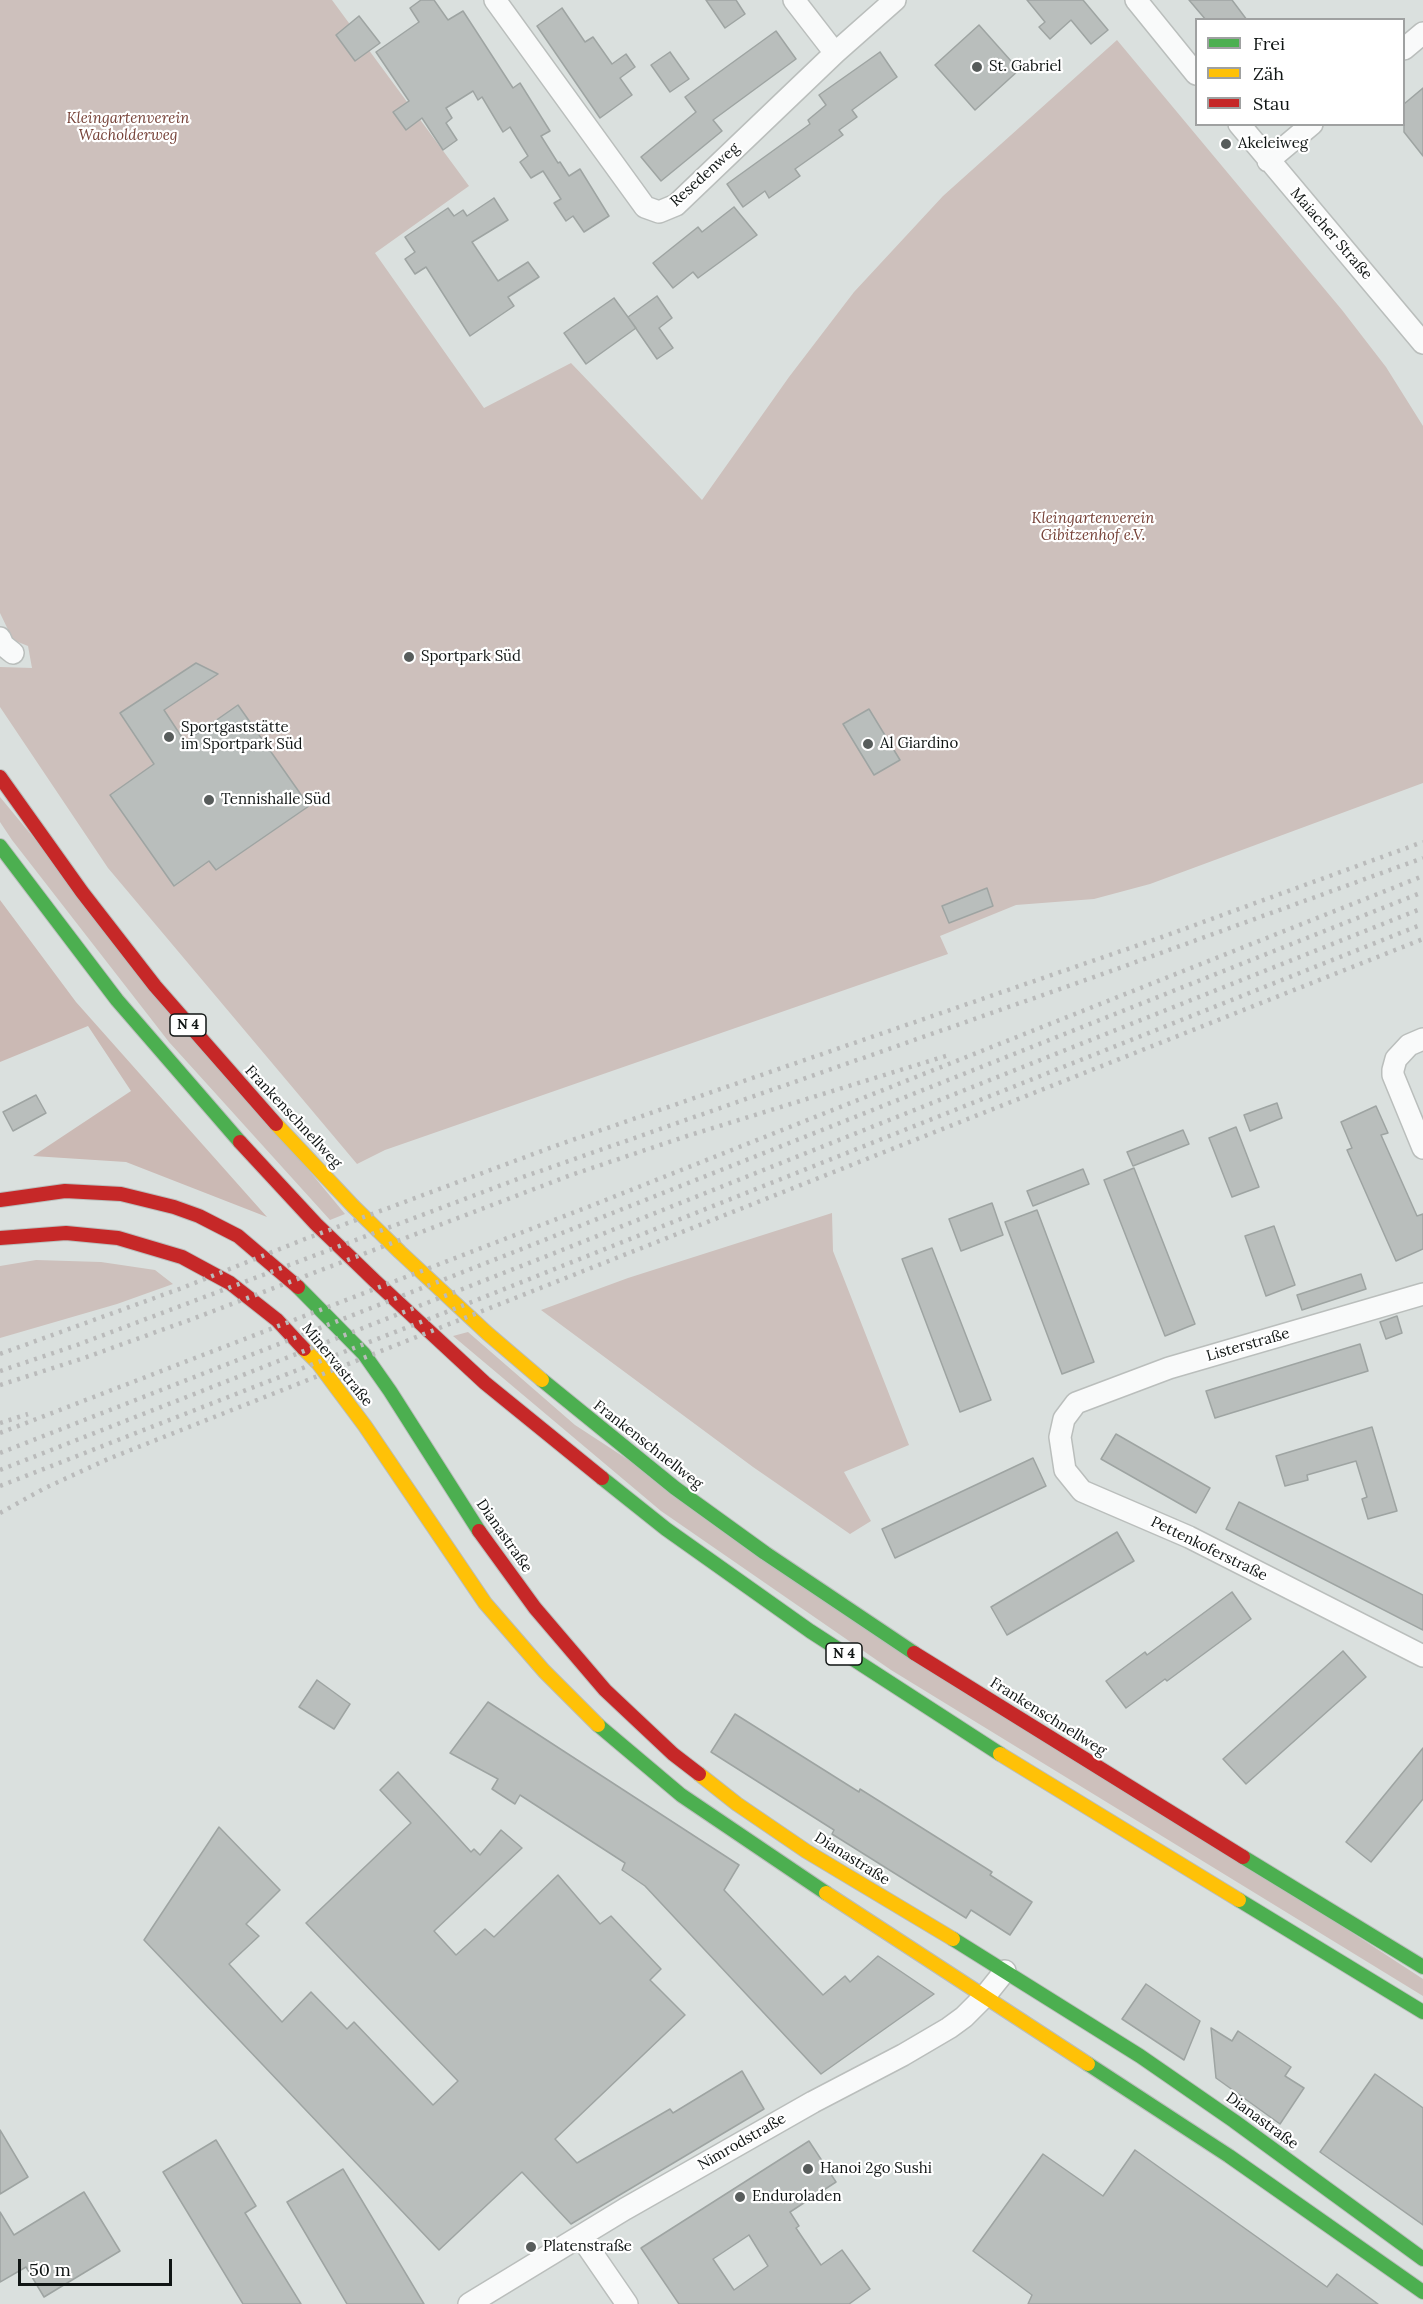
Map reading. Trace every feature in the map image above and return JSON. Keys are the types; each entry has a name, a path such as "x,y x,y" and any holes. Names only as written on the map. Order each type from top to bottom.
{"main road":[{"name":"Frankenschnellweg","path":"0,777 82,892 155,986 245,1091 353,1206 400,1252 487,1333 576,1410 684,1495 891,1638 1078,1756 1423,1967"},
{"name":"N 4","path":"0,846 117,1000 177,1073 242,1144 316,1224 375,1281 459,1360 534,1424 666,1529 810,1631 997,1752 1423,2012"},
{"name":"Minervastraße","path":"0,1200 65,1191 105,1192 155,1201 199,1216 238,1236 269,1261 331,1317 375,1370"},
{"name":"Minervastraße","path":"0,1238 66,1233 118,1238 182,1257 230,1283 277,1320 318,1363 365,1426 415,1502 497,1618 558,1686 617,1742 673,1788 741,1837 985,1996"},
{"name":"Dianastraße","path":"375,1370 467,1513 520,1588 580,1663 644,1728 714,1787 776,1831 852,1880 1092,2024 1174,2078 1423,2259"},
{"path":"985,1996 1229,2156 1423,2292"}],"street":[{"name":"Resedenweg","path":"495,0 645,207 659,212 676,205 835,53 895,0"},
{"path":"794,0 835,53"},
{"path":"1136,0 1195,72"},
{"path":"1405,48 1423,33"},
{"name":"Maiacher Straße","path":"1241,126 1423,343"},
{"path":"1268,161 1310,126"},
{"path":"1423,1039 1409,1045 1396,1059 1393,1070 1423,1148"},
{"name":"Listerstraße","path":"1076,1403 1169,1368 1423,1294"},
{"name":"Pettenkoferstraße","path":"1076,1403 1064,1419 1060,1446 1065,1470 1082,1491 1189,1537 1423,1656"},
{"name":"Nimrodstraße","path":"469,2304 625,2209 813,2102 921,2044 964,2017 1005,1971"},
{"path":"581,2237 627,2304"}],"green space":[{"path":"0,0 332,0 469,186 375,253 484,408 571,363 702,500 789,377 854,292 943,196 1117,40 1342,310 1386,367 1423,426 1423,783 1150,884 1094,899 1016,905 940,936 948,954 385,1150 357,1164 108,868 0,707 0,667 32,668 28,646 13,640 0,613"},
{"path":"0,797 345,1214 330,1220 169,1042 12,840 0,822"},
{"path":"832,1213 833,1251 909,1445 844,1472 871,1521 850,1534 753,1467 541,1310 628,1278"},
{"path":"36,1260 101,1262 155,1270 173,1284 117,1304 0,1338 0,1266"},
{"path":"468,1332 575,1425 1423,1979 1423,1996 891,1670 661,1511 453,1336"}],"shaded area":[{"path":"0,900 76,1002 267,1217 126,1162 33,1156 131,1091 88,1026 0,1062"}],"building":[{"path":"421,0 434,0 448,20 463,11 513,88 520,83 550,131 541,136 558,163 560,162 569,176 580,169 609,216 584,232 573,216 566,221 554,203 561,199 543,171 531,178 520,162 528,156 510,127 503,132 482,97 478,100 473,91 446,108 452,118 446,123 457,140 443,150 422,118 406,130 393,112 409,101 376,52 419,22 410,8"},
{"path":"706,0 736,0 745,14 725,28"},
{"path":"1027,0 1083,0 1108,30 1091,44 1071,20 1050,39 1039,27 1045,22"},
{"path":"1189,0 1232,0 1246,18 1204,18"},
{"path":"562,8 585,42 593,37 612,64 626,54 635,67 620,78 632,95 600,118 537,26"},
{"path":"359,16 380,43 355,61 336,35"},
{"name":"St. Gabriel","path":"979,25 1019,70 975,110 935,65"},
{"path":"776,31 796,59 713,120 722,131 661,181 641,157 696,112 685,97"},
{"path":"670,52 689,79 670,92 651,65"},
{"path":"880,52 897,77 852,110 857,117 839,130 843,135 795,169 800,176 769,198 765,191 743,207 727,184 810,124 808,120 826,105 819,95"},
{"path":"1423,88 1423,156 1404,132 1405,103"},
{"path":"494,198 508,220 472,242 498,281 528,262 539,277 508,297 514,306 470,336 426,267 415,274 405,259 415,252 405,237 448,208 454,216 463,210 467,216"},
{"path":"734,207 757,235 698,278 693,272 673,288 653,263 698,227 702,232"},
{"path":"657,296 672,318 659,328 673,348 657,359 628,317"},
{"path":"614,298 636,328 586,364 564,333"},
{"name":"Tennishalle Süd","path":"196,663 218,674 164,710 185,742 238,705 309,806 216,870 209,861 174,886 110,795 154,764 120,713"},
{"path":"869,709 900,760 874,775 843,724"},
{"path":"987,888 993,906 949,923 942,906"},
{"path":"36,1095 46,1113 13,1131 3,1112"},
{"path":"1277,1103 1282,1118 1250,1131 1244,1115"},
{"path":"1376,1106 1388,1133 1381,1135 1417,1216 1423,1214 1423,1249 1396,1261 1347,1150 1352,1148 1341,1122"},
{"path":"1236,1127 1259,1187 1232,1197 1209,1138"},
{"path":"1183,1130 1189,1144 1133,1166 1127,1152"},
{"path":"1134,1168 1195,1324 1165,1336 1104,1180"},
{"path":"1083,1169 1089,1184 1033,1206 1027,1191"},
{"path":"992,1203 1003,1235 961,1251 949,1219"},
{"path":"1037,1210 1094,1362 1062,1374 1005,1222"},
{"path":"1274,1226 1295,1285 1266,1296 1245,1236"},
{"path":"932,1248 991,1400 960,1412 902,1259"},
{"path":"1361,1274 1366,1289 1302,1310 1297,1295"},
{"path":"1397,1316 1402,1333 1386,1339 1380,1322"},
{"path":"1360,1344 1368,1371 1215,1418 1206,1391"},
{"path":"1372,1427 1397,1511 1368,1519 1362,1499 1367,1497 1356,1461 1307,1475 1308,1480 1285,1486 1276,1456"},
{"path":"1116,1434 1210,1488 1196,1513 1101,1459"},
{"path":"1033,1458 1046,1486 895,1558 882,1529"},
{"path":"1239,1502 1423,1595 1423,1630 1226,1529"},
{"path":"1117,1532 1134,1561 1007,1635 991,1607"},
{"path":"1232,1592 1251,1619 1126,1708 1106,1681 1145,1652 1147,1655"},
{"path":"1343,1651 1366,1677 1246,1784 1223,1759"},
{"path":"317,1680 350,1704 334,1729 299,1707"},
{"path":"488,1702 739,1865 724,1890 823,1995 845,1976 850,1982 878,1956 934,1994 821,2074 645,1886 622,1870 625,1863 520,1795 515,1804 492,1789 498,1779 450,1753"},
{"path":"735,1714 992,1872 990,1875 1032,1902 1010,1935 971,1910 966,1918 832,1834 834,1830 711,1752"},
{"path":"1423,1748 1423,1799 1371,1862 1346,1842"},
{"path":"398,1772 471,1852 474,1849 480,1855 501,1830 522,1848 434,1931 456,1955 485,1929 494,1937 558,1875 600,1924 611,1916 661,1969 650,1980 685,2015 555,2139 577,2163 670,2109 673,2113 742,2071 764,2109 571,2224 522,2172 439,2250 144,1940 219,1827 280,1890 246,1924 259,1936 229,1964 282,2022 311,1992 347,2029 354,2022 433,2105 458,2081 306,1923 411,1823 380,1790"},
{"path":"1146,1984 1200,2021 1184,2060 1122,2019"},
{"path":"1211,2028 1232,2041 1238,2031 1291,2067 1285,2076 1304,2088 1280,2124 1216,2078"},
{"path":"1375,2074 1423,2108 1423,2225 1320,2152"},
{"path":"0,2130 28,2177 0,2194"},
{"path":"216,2140 256,2206 245,2213 301,2304 243,2304 163,2172"},
{"path":"809,2141 836,2182 790,2212 799,2226 796,2228 821,2265 842,2250 870,2289 849,2304 679,2304 641,2248","holes":["749,2235 768,2266 734,2290 713,2259"]},
{"path":"1135,2150 1327,2287 1337,2274 1378,2304 1028,2304 1032,2295 973,2251 1043,2154 1103,2196"},
{"path":"343,2169 424,2304 347,2304 287,2202"},
{"path":"84,2192 120,2251 44,2297 26,2267 0,2282 0,2212 14,2235"}],"railway":[{"path":"0,1354 182,1288 305,1239 555,1146 1162,937 1423,842"},
{"path":"0,1371 77,1345 523,1177 1100,975 1423,858"},
{"path":"0,1433 588,1207 1423,876"},
{"path":"0,1453 1423,892"},
{"path":"0,1470 552,1254 1423,908"},
{"path":"0,1486 449,1311 1423,924"},
{"path":"0,1513 45,1488 108,1459 1423,939"},
{"path":"0,1385 195,1318 571,1175 687,1136 949,1055"},
{"path":"0,1423 28,1414"}],"traffic: fast":[{"path":"0,846 117,1000 240,1142"},
{"path":"298,1287 364,1354 479,1531"},
{"path":"542,1380 675,1488 765,1553 914,1653"},
{"path":"602,1478 666,1529 810,1631 1000,1754"},
{"path":"598,1725 681,1795 826,1893"},
{"path":"1243,1857 1423,1967"},
{"path":"1239,1900 1423,2012"},
{"path":"953,1939 1140,2056 1234,2121 1423,2259"},
{"path":"1088,2064 1229,2156 1423,2292"}],"traffic: slow":[{"path":"276,1124 400,1252 487,1333 542,1380"},
{"path":"304,1349 318,1363 365,1426 485,1603 544,1671 598,1725"},
{"path":"1000,1754 1239,1900"},
{"path":"699,1774 737,1804 806,1851 953,1939"},
{"path":"826,1893 1088,2064"}],"traffic: jam":[{"path":"0,777 82,892 155,986 276,1124"},
{"path":"240,1142 316,1224 375,1281 485,1383 602,1478"},
{"path":"0,1200 65,1191 121,1194 174,1207 199,1216 238,1236 298,1287"},
{"path":"0,1238 66,1233 118,1238 182,1257 230,1283 277,1320 304,1349"},
{"path":"479,1531 535,1608 605,1690 673,1754 699,1774"},
{"path":"914,1653 1243,1857"}],"place":[{"name":"St. Gabriel","path":"977,67"},
{"name":"Akeleiweg","path":"1226,144"},
{"name":"Sportpark Süd","path":"409,657"},
{"name":"Sportgaststätte im Sportpark Süd","path":"169,737"},
{"name":"Al Giardino","path":"868,744"},
{"name":"Tennishalle Süd","path":"209,800"},
{"name":"Hanoi 2go Sushi","path":"808,2169"},
{"name":"Enduroladen","path":"740,2197"},
{"name":"Platenstraße","path":"531,2247"}],"park label":[{"name":"Kleingartenverein Wacholderweg","path":"128,128"},
{"name":"Kleingartenverein Gibitzenhof e.V.","path":"1093,528"}]}
